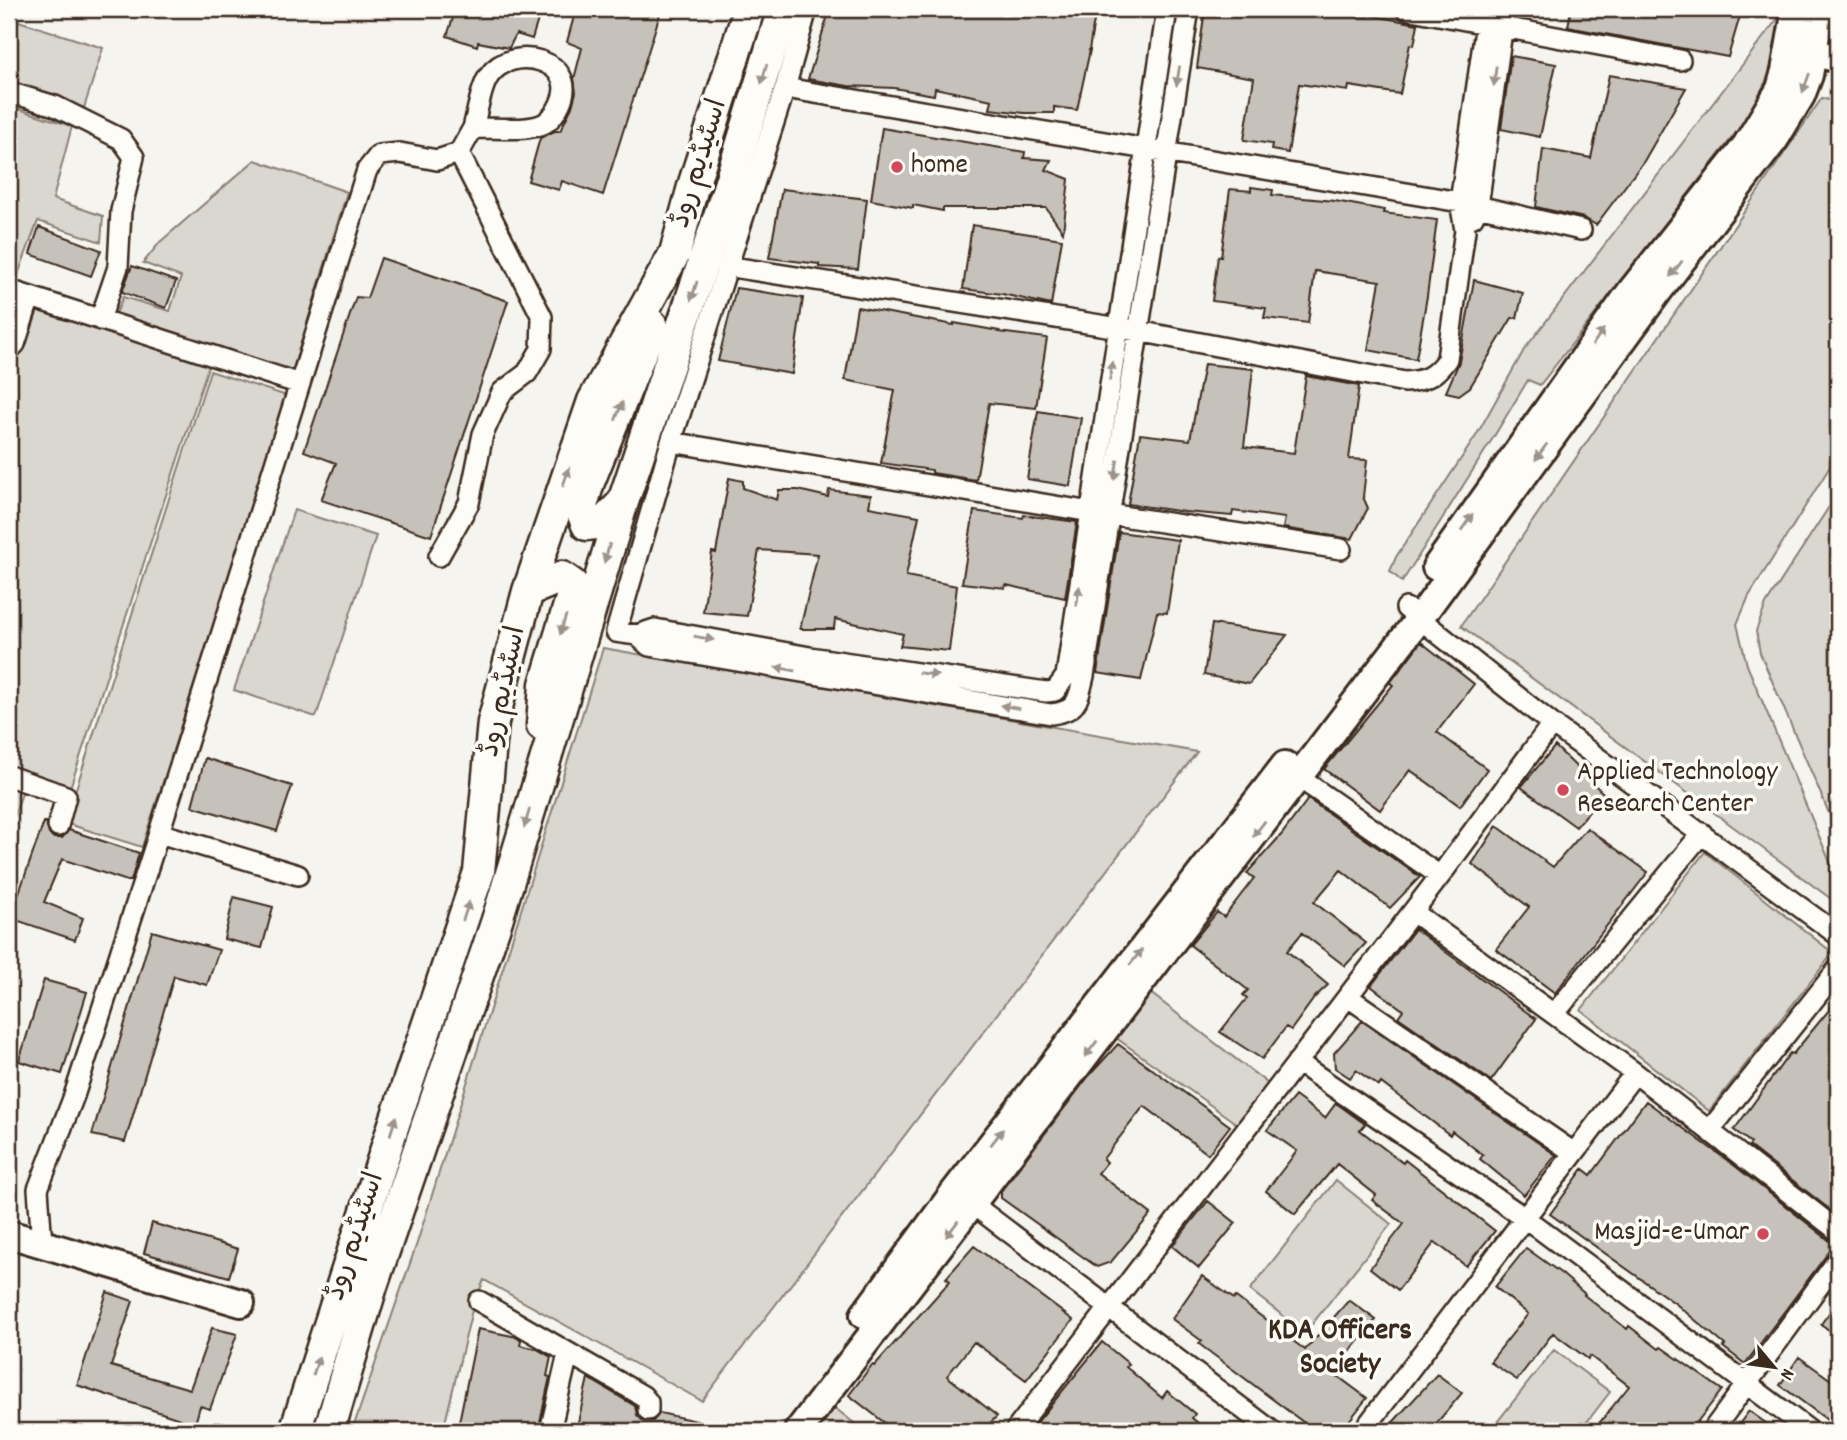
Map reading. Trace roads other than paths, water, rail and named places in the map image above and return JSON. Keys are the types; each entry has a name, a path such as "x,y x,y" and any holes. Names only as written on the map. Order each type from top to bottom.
{"main road":[{"name":"اسٹیڈیم روڈ","path":"295,1431 393,1127 480,872 493,722 527,591 593,401 675,253 694,183 749,9"},
{"name":"اسٹیڈیم روڈ","path":"329,1431 372,1286 496,920 623,502 726,195 783,9"},
{"path":"623,502 603,523 587,524 581,509 589,482 657,313 675,253"},
{"path":"527,591 562,577 572,584 573,592 545,684 538,778"}],"street":[{"path":"616,632 671,442 785,88 807,9"},
{"path":"585,627 604,634 616,632 637,635 655,629 810,657 1046,692 1055,691 1066,676 1138,331 1157,149 1167,9"},
{"path":"1100,513 1117,328 1189,9"},
{"path":"1406,9 1495,16 1680,60"},
{"path":"777,1431 803,1417 963,1197 1775,139 1801,96 1814,53 1814,15"},
{"path":"726,266 1138,331 1405,382 1422,382 1438,372 1447,359 1495,16"},
{"path":"43,1244 38,1189 74,1096 159,833 367,170 379,155 400,153 437,160 459,153 472,128 488,76 504,62 542,59 556,70 564,83 565,94 556,111 544,124 519,128 472,128"},
{"path":"785,88 1469,204 1581,230"},
{"path":"9,92 55,106 121,139 134,157 121,211 118,267 100,320"},
{"path":"439,556 469,503 483,433 502,392 527,373 541,349 542,317 459,153"},
{"path":"9,290 300,384"},
{"path":"9,350 15,344 30,297"},
{"path":"671,442 1100,513 1341,549"},
{"path":"1413,614 1552,724 1838,935"},
{"path":"963,1197 1298,777 1413,614"},
{"path":"1014,1431 1413,912 1552,724"},
{"path":"9,776 66,796 58,826"},
{"path":"1298,777 1440,876"},
{"path":"159,833 298,875"},
{"path":"1555,1013 1702,833"},
{"path":"1413,912 1635,1073 1838,1231"},
{"path":"1710,1130 1838,970"},
{"path":"1348,997 1574,1153"},
{"path":"1297,1062 1525,1218 1810,1431"},
{"path":"1363,1431 1635,1073"},
{"path":"963,1197 1272,1431"},
{"path":"9,1234 241,1303"},
{"path":"1712,1431 1838,1260"},
{"path":"479,1301 643,1396 648,1402 648,1410"},
{"path":"550,1431 568,1354"}],"place":[{"name":"home","path":"897,167"},
{"name":"Applied Technology Research Center","path":"1563,790"},
{"name":"Masjid-e-Umar","path":"1763,1234"}],"district":[{"name":"KDA Officers Society","path":"1340,1349"}]}
